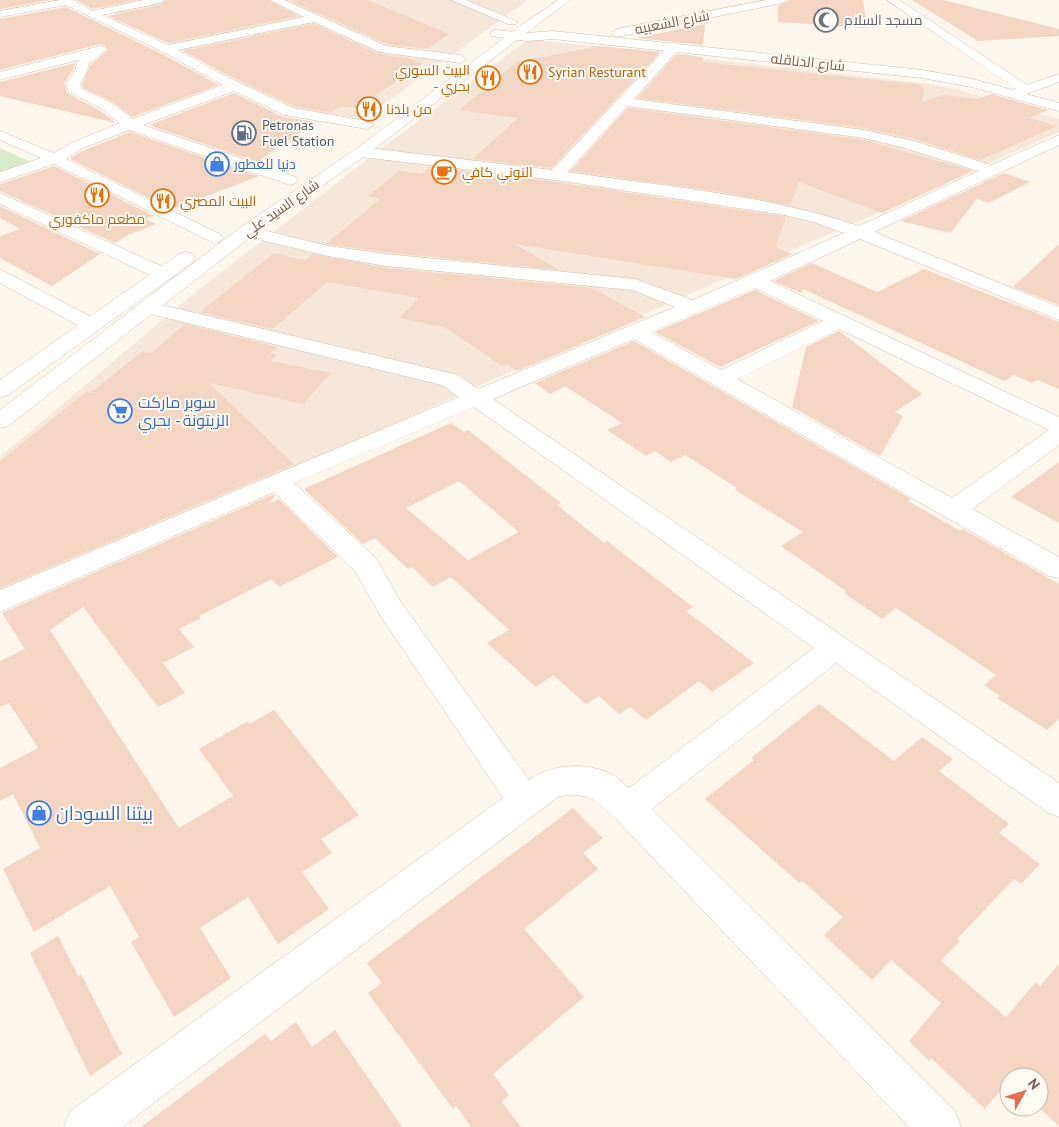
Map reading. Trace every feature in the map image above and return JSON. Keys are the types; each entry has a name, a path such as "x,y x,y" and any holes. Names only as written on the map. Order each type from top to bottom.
{"street":[{"path":"93,14 160,0"},
{"path":"275,0 382,49 460,59"},
{"path":"456,0 510,29"},
{"name":"شارع السيد علي","path":"0,421 247,231 360,152 544,0"},
{"name":"شارع السيد علي","path":"424,84 460,59 510,29 565,0"},
{"name":"شارع الشعبيه","path":"591,38 782,0"},
{"path":"892,0 1019,92 1059,78"},
{"path":"0,14 67,1 72,6 168,49 234,86 288,112 367,125"},
{"path":"168,49 316,18"},
{"name":"شارع الدناقله","path":"510,29 922,74 1019,92 1059,107"},
{"path":"128,44 147,39"},
{"path":"556,175 674,47"},
{"path":"0,76 32,66 105,49 84,61 81,71 73,84 76,92 97,98 116,110 130,125 290,180"},
{"path":"16,60 32,66"},
{"path":"0,177 55,159 76,146 234,86"},
{"path":"625,102 864,134 909,144 992,170"},
{"path":"351,136 381,114"},
{"path":"0,135 55,159 214,238"},
{"path":"0,602 277,481 755,281 1059,140"},
{"path":"360,152 556,175 784,210 819,218 859,232 1059,314"},
{"name":"شارع السيد علي","path":"0,390 90,324 214,238 308,167 338,168"},
{"path":"0,198 163,274"},
{"path":"247,231 328,251 386,260 635,285 693,307"},
{"path":"0,275 90,324"},
{"path":"755,281 1059,426"},
{"path":"149,308 450,380 1059,802"},
{"path":"720,379 839,321"},
{"path":"635,331 1059,569"},
{"path":"953,510 1059,434"},
{"path":"277,481 366,565 390,608 525,802"},
{"path":"628,808 836,646"},
{"path":"86,1127 525,802 551,784 577,780 601,785 628,808 939,1127"}],"shaded area":[{"path":"76,0 528,0 363,119 282,106 115,13"},
{"path":"529,39 929,84 958,90 1059,119 1059,132 882,211 537,360 0,600 0,457 192,295 382,148"}],"green space":[{"path":"0,148 33,163 0,174"}],"building":[{"path":"0,0 50,0 0,9"},
{"path":"77,0 135,0 92,9"},
{"path":"167,0 268,0 298,16 168,43 108,16 160,5"},
{"path":"289,0 368,0 449,34 427,49 387,44"},
{"path":"789,0 863,0 867,28 778,22 778,6"},
{"path":"912,0 943,0 1059,29 1059,36 978,41"},
{"path":"66,7 162,54 219,85 132,117 111,101 83,88 82,84 91,64 108,50 104,45 100,44 0,70 0,19"},
{"path":"314,24 378,54 413,59 411,60 416,60 414,62 423,63 359,107 338,107 330,113 294,106 224,73 183,51"},
{"path":"705,24 703,45 637,38"},
{"path":"599,46 660,52 551,168 473,159 518,118 459,110 517,62"},
{"path":"677,54 702,57 702,62 916,84 924,87 922,102 943,95 978,99 991,94 1048,110 1029,118 1057,126 980,160 915,139 864,128 638,98"},
{"path":"75,63 73,70 64,83 67,93 99,110 116,123 0,96 0,82"},
{"path":"234,93 283,117 316,122 257,162 149,125"},
{"path":"628,108 864,140 973,171 882,213 799,182 790,205 715,191 571,171"},
{"path":"130,132 259,176 172,209 70,159 82,151"},
{"path":"54,166 154,216 145,219 156,224 126,236 115,243 0,191 0,184"},
{"path":"430,167 556,182 786,217 775,247 792,254 736,279 515,244 559,270 326,244 380,199 368,196 399,171 422,174"},
{"path":"1004,173 1030,182 989,203 977,199 950,233 901,221"},
{"path":"0,206 100,254 52,286 0,258 0,236 20,229 0,218"},
{"path":"1059,244 1059,305 1013,287"},
{"path":"274,253 306,260 313,254 386,268 592,288 645,317 517,371 507,364 502,366 446,328 399,318 419,298 327,282 273,329 200,312"},
{"path":"812,263 877,292 924,269 1059,322 1059,389 1038,380 1032,383 1014,375 1004,381 803,289 801,293 774,281"},
{"path":"755,290 819,321 720,367 655,332"},
{"path":"185,324 277,347 270,353 277,355 271,361 331,373 303,404 209,383 294,464 0,588 0,461 86,392 90,393 143,351 151,353"},
{"path":"839,331 922,394 895,412 903,416 880,456 792,407 806,347"},
{"path":"634,341 911,499 908,501 960,531 963,529 1059,584 1059,719 1047,730 997,698 1000,696 984,685 996,675 896,608 882,619 844,593 846,591 781,546 803,532 735,490 737,488 685,455 671,462 655,451 646,456 607,430 622,423 565,386 550,394 535,383"},
{"path":"451,423 464,432 468,430 561,503 557,505 604,543 607,541 693,607 686,611 754,663 712,692 699,681 646,720 630,707 619,714 599,696 586,704 553,675 536,687 487,643 509,630 451,577 433,587 412,567 408,569 375,538 363,544 304,489","holes":["459,481 519,532 468,560 406,508"]},
{"path":"1059,462 1059,523 1011,497"},
{"path":"274,494 275,496 268,504 279,499 338,557 279,587 272,579 199,616 201,618 179,629 194,647 163,663 185,693 158,707 83,607 50,630 179,828 233,796 199,749 248,721 249,724 274,710 359,815 321,839 332,853 302,872 329,909 278,944 248,897 200,928 231,978 174,1017 131,942 139,937 110,886 34,932 3,869 40,848 13,794 0,801 0,768 38,748 9,703 0,707 0,661 25,649 2,613"},
{"path":"819,704 894,761 922,737 953,759 939,771 1009,824 999,833 1040,864 1021,884 1014,879 957,939 960,941 941,961 1006,1017 1036,982 1040,986 1059,964 1059,1126 1049,1117 1049,1067 999,1067 999,1092 985,1109 931,1058 929,1061 909,1041 941,1003 891,960 872,980 824,935 843,917 802,881 799,883 705,799 754,760 751,758"},
{"path":"573,808 603,838 583,853 598,869 524,929 584,997 493,1074 509,1095 502,1102 521,1127 471,1127 456,1106 453,1109 368,993 382,983 367,963"},
{"path":"58,936 78,976 81,974 122,1054 90,1076 30,953"},
{"path":"296,1022 312,1047 335,1030 402,1127 141,1127 265,1034 271,1041"}],"place":[{"name":"مسجد السلام","path":"826,20"},
{"name":"Syrian Resturant","path":"530,72"},
{"name":"البيت السوري - بحري","path":"488,78"},
{"name":"من بلدنا","path":"369,109"},
{"name":"Petronas Fuel Station","path":"244,133"},
{"name":"دنيا للعطور","path":"217,164"},
{"name":"النوني كافي","path":"444,172"},
{"name":"مطعم ماكفوري","path":"97,195"},
{"name":"البيت المصري","path":"163,201"},
{"name":"سوبر ماركت الزيتونة - بحري","path":"120,411"},
{"name":"بيتنا السودان","path":"39,813"}]}
